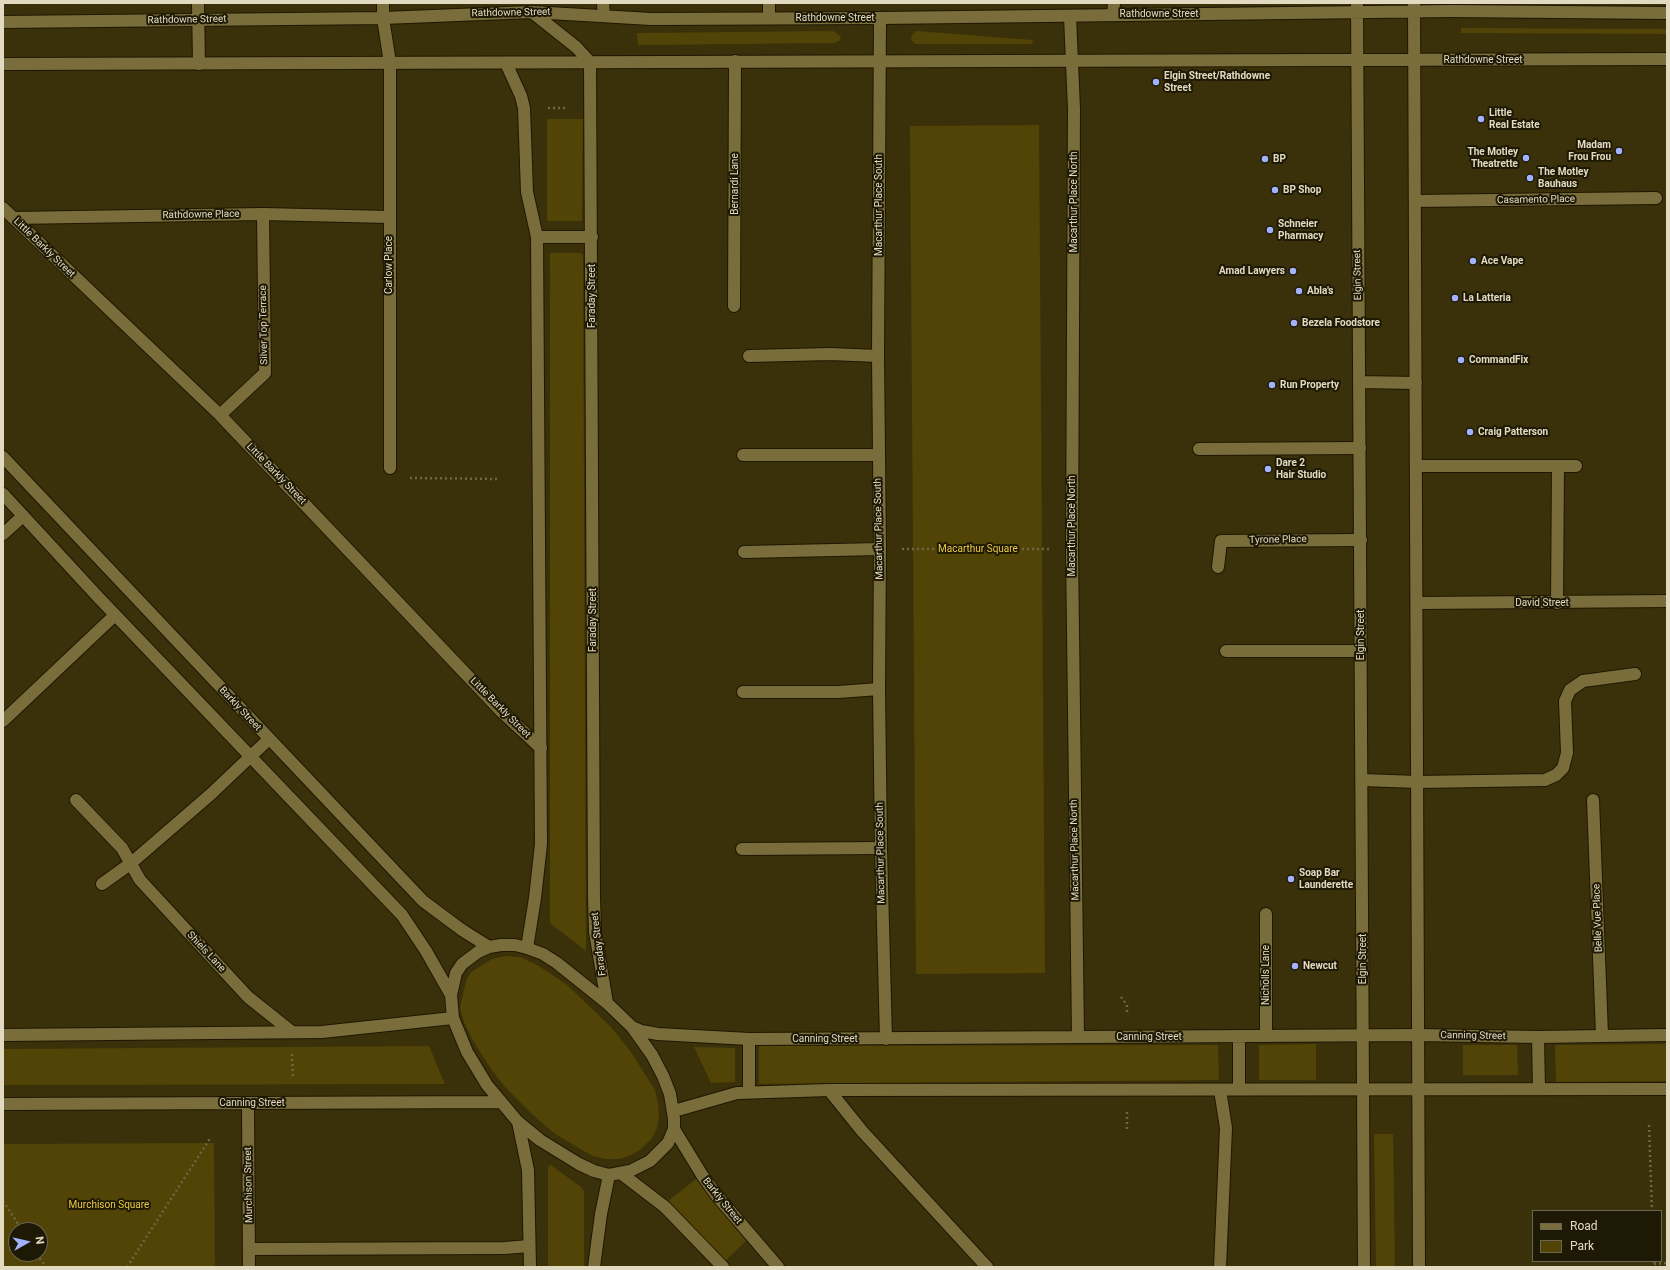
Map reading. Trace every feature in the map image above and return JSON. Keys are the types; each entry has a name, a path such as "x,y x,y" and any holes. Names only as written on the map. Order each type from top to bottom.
{"street":[{"path":"198,3 199,64"},
{"name":"Carlow Place","path":"382,3 390,63 391,109 389,217 390,468"},
{"path":"603,3 604,16"},
{"path":"769,3 769,18"},
{"path":"1414,7 1419,1267"},
{"name":"Rathdowne Street","path":"3,22 383,18 532,8 566,13 651,19 1070,16 1114,9 1414,7 1667,12"},
{"path":"532,8 576,47 590,62"},
{"name":"Elgin Street","path":"1357,8 1364,1267"},
{"name":"Macarthur Place North","path":"1070,16 1074,109 1072,549 1078,1037"},
{"name":"Macarthur Place South","path":"880,18 878,356 880,549 879,689 880,848 886,1039"},
{"name":"Rathdowne Street","path":"3,64 1667,59"},
{"name":"Faraday Street","path":"590,62 594,897 595,932 606,1003"},
{"name":"Bernardi Lane","path":"734,306 735,62"},
{"path":"506,63 521,96 524,108 527,192 537,237 541,844 535,898 527,948"},
{"name":"Casamento Place","path":"1415,202 1656,198"},
{"name":"Little Barkly Street","path":"3,208 220,415 501,711 541,748"},
{"name":"Rathdowne Place","path":"13,218 263,214 389,217"},
{"name":"Silver Top Terrace","path":"220,415 265,373 263,214"},
{"path":"537,237 592,237"},
{"path":"748,356 830,354 878,356"},
{"path":"1359,382 1416,383"},
{"path":"1199,449 1360,448"},
{"path":"743,455 878,455"},
{"name":"Barkly Street","path":"3,457 423,901 462,930 489,947"},
{"path":"1416,466 1576,466"},
{"path":"1557,603 1558,466"},
{"path":"3,494 115,615 402,915 426,951 451,994"},
{"path":"3,534 23,516"},
{"name":"Tyrone Place","path":"1218,567 1221,541 1361,540"},
{"path":"744,552 880,549"},
{"name":"David Street","path":"1417,603 1667,601"},
{"path":"3,721 115,615"},
{"path":"1226,651 1361,651"},
{"path":"1362,780 1418,782 1545,780 1556,775 1563,768 1567,753 1565,701 1570,690 1583,681 1635,674"},
{"path":"742,692 838,692 879,689"},
{"path":"102,884 130,864 211,794 269,739"},
{"name":"Shiels Lane","path":"76,800 122,848 140,880 248,997 292,1032"},
{"name":"Belle Vue Place","path":"1593,800 1602,1035"},
{"path":"742,850 880,848"},
{"name":"Nicholls Lane","path":"1266,914 1266,1036"},
{"path":"515,945 527,948 543,954 557,963 606,1003 632,1027 652,1056 663,1076 670,1094 674,1111 674,1130 668,1143 655,1157 637,1169 622,1174 609,1175 594,1171 561,1154 518,1122 487,1086 467,1052 453,1018 451,994 456,973 470,956 489,947 515,945"},
{"path":"3,1035 322,1032 453,1018"},
{"name":"Canning Street","path":"632,1027 642,1031 658,1034 749,1039 1418,1035 1538,1037 1667,1035"},
{"path":"1239,1036 1239,1089"},
{"path":"1538,1037 1539,1089"},
{"path":"749,1039 749,1092"},
{"path":"674,1111 725,1096 749,1092 829,1090 1363,1090 1418,1088 1667,1089"},
{"path":"829,1090 862,1131 987,1267"},
{"path":"1220,1090 1226,1128 1220,1267"},
{"name":"Canning Street","path":"3,1104 500,1102"},
{"name":"Murchison Street","path":"248,1103 249,1267"},
{"path":"518,1122 528,1170 530,1267"},
{"name":"Barkly Street","path":"674,1130 702,1176 717,1196 778,1267"},
{"path":"622,1174 665,1207 723,1267"},
{"path":"594,1267 601,1214 609,1175"},
{"path":"249,1249 505,1248 529,1246"}],"path":[{"path":"390,468 410,478 500,479"},
{"path":"880,549 1072,549"},
{"path":"1121,997 1127,1005 1128,1037"},
{"path":"292,1032 293,1103"},
{"path":"1127,1089 1127,1129"},
{"path":"1649,1125 1652,1210"},
{"path":"127,1267 211,1137"},
{"path":"3,1201 17,1222"},
{"path":"1654,1264 1667,1263"}],"green space":[{"path":"1461,28 1667,29 1667,34 1461,33"},
{"path":"834,31 841,37 839,41 834,43 638,45 637,33"},
{"path":"916,31 1033,40 1032,44 915,44 911,40 912,35"},
{"path":"547,119 583,119 582,221 547,220"},
{"name":"Macarthur Square","path":"1039,125 1045,973 916,974 910,126"},
{"path":"550,253 581,253 583,255 586,951 550,923"},
{"path":"505,956 520,957 537,965 566,984 611,1027 631,1052 655,1090 658,1103 659,1116 657,1128 652,1138 640,1150 619,1159 606,1159 593,1156 554,1133 533,1115 504,1086 491,1069 472,1039 464,1022 460,1008 466,981 471,972 492,959"},
{"path":"1316,1044 1316,1080 1259,1080 1259,1045"},
{"path":"1667,1044 1667,1081 1556,1082 1555,1045"},
{"path":"1218,1045 1219,1080 759,1084 759,1046"},
{"path":"1463,1045 1517,1045 1518,1075 1463,1075"},
{"path":"429,1046 445,1084 3,1085 3,1049"},
{"path":"694,1047 735,1048 735,1082 711,1083"},
{"path":"1374,1134 1393,1134 1395,1267 1376,1267"},
{"name":"Murchison Square","path":"214,1143 215,1267 3,1267 3,1144"},
{"path":"551,1165 581,1187 584,1191 584,1267 548,1267 548,1167"},
{"path":"696,1179 746,1241 724,1262 667,1202"}],"place":[{"name":"Elgin Street/Rathdowne Street","path":"1156,82"},
{"name":"Little Real Estate","path":"1481,119"},
{"name":"Madam Frou Frou","path":"1619,151"},
{"name":"The Motley Theatrette","path":"1526,158"},
{"name":"BP","path":"1265,159"},
{"name":"The Motley Bauhaus","path":"1530,178"},
{"name":"BP Shop","path":"1275,190"},
{"name":"Schneier Pharmacy","path":"1270,230"},
{"name":"Ace Vape","path":"1473,261"},
{"name":"Amad Lawyers","path":"1293,271"},
{"name":"Abla's","path":"1299,291"},
{"name":"La Latteria","path":"1455,298"},
{"name":"Bezela Foodstore","path":"1294,323"},
{"name":"CommandFix","path":"1461,360"},
{"name":"Run Property","path":"1272,385"},
{"name":"Craig Patterson","path":"1470,432"},
{"name":"Dare 2 Hair Studio","path":"1268,469"},
{"name":"Soap Bar Launderette","path":"1291,879"},
{"name":"Newcut","path":"1295,966"}]}
